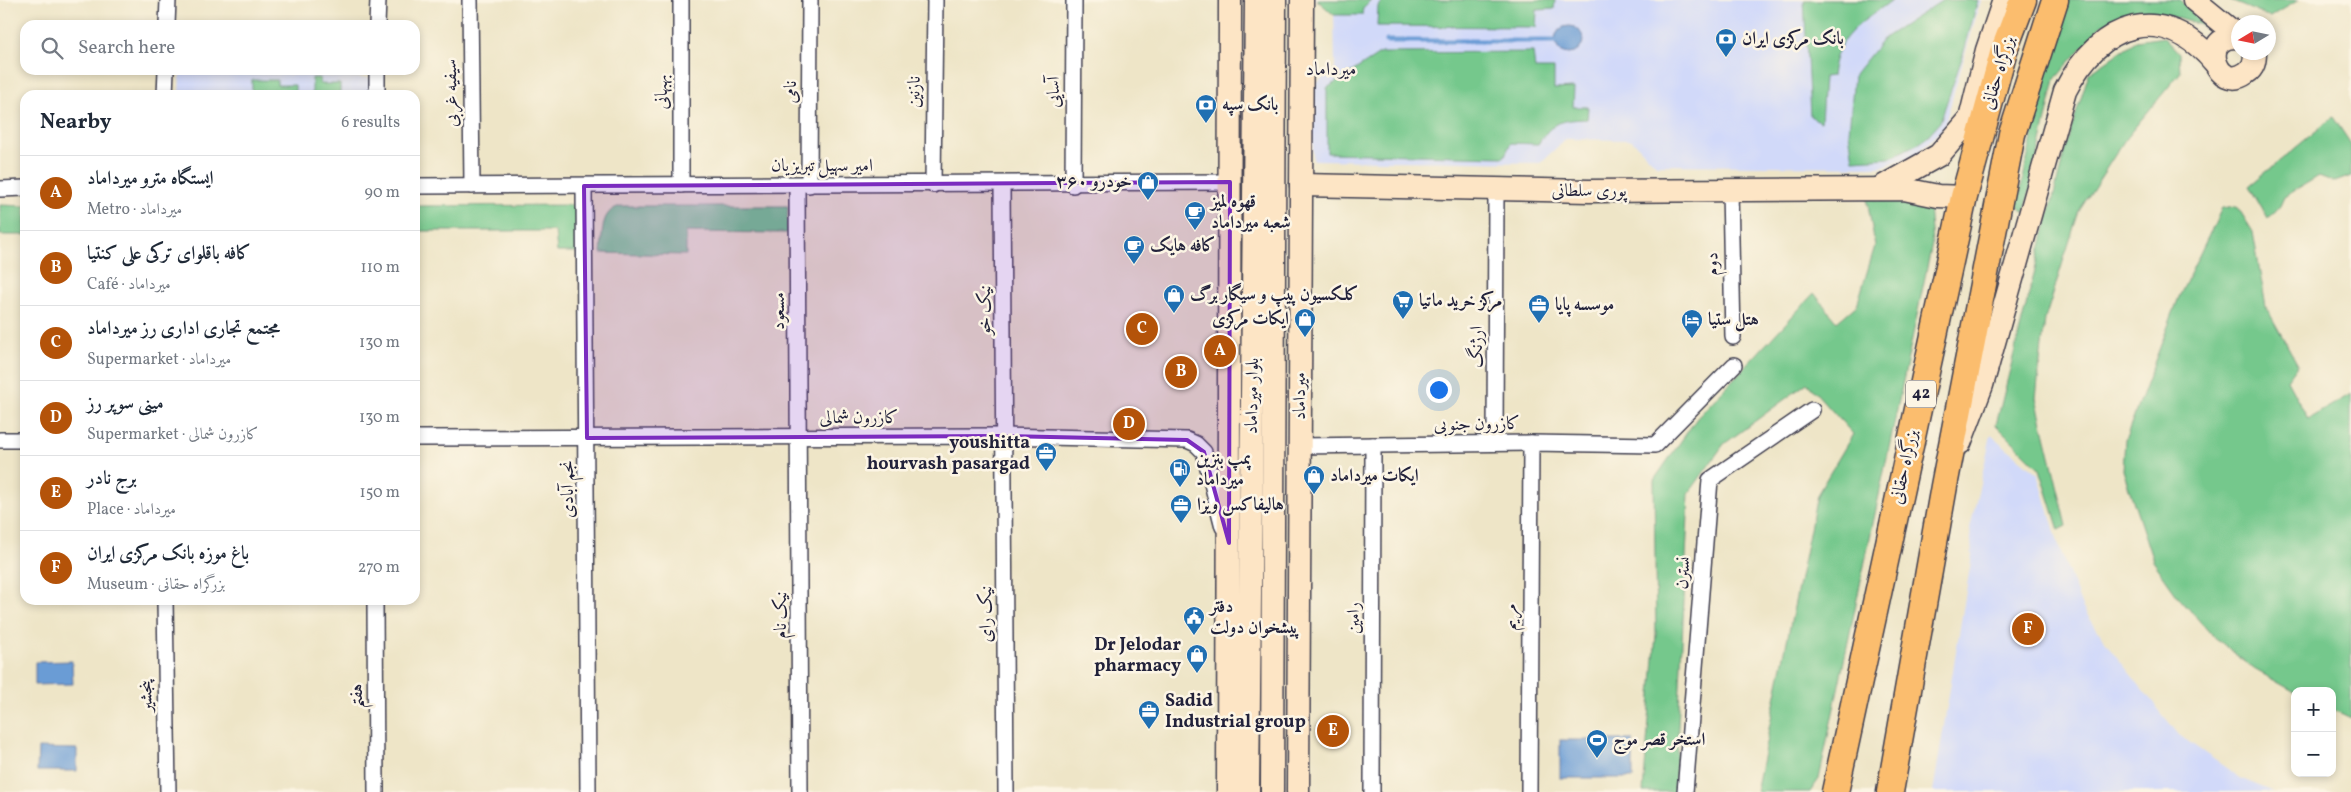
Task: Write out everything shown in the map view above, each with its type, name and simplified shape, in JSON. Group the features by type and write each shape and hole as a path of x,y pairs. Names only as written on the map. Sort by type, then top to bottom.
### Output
{"highway":[{"name":"بزرگراه حقانی","path":"1835,792 1964,197 2004,50 2023,0"},
{"name":"بزرگراه حقانی","path":"1890,792 1944,486 2012,134 2055,0"}],"main road":[{"path":"1228,792 1230,0"},
{"name":"بلوار میرداماد","path":"1248,781 1256,0"},
{"name":"بلوار میرداماد","path":"1272,792 1275,0"},
{"name":"میرداماد","path":"1298,792 1302,0"},
{"path":"1877,189 1939,155 1970,119 1987,50 2004,0"},
{"path":"2194,0 2231,31"},
{"path":"1944,486 1982,385 2065,91 2084,58 2105,37 2132,24 2160,22 2185,34 2205,49 2224,74 2230,77 2243,75 2253,66 2254,60"},
{"path":"2216,64 2214,57 2219,44 2224,39 2231,38"},
{"name":"پوری سلطانی","path":"1301,186 1496,190 1904,189 1938,196 1964,197"},
{"path":"1228,700 1248,781"}],"street":[{"path":"167,20 168,0"},
{"path":"378,0 378,20"},
{"name":"سیفیه غربی","path":"470,0 472,186"},
{"name":"بهبهانی","path":"681,0 681,185"},
{"name":"نامی","path":"803,185 810,0"},
{"name":"نازنین","path":"933,185 935,0"},
{"name":"آسایی","path":"1073,185 1074,0"},
{"path":"165,90 166,75"},
{"path":"377,75 377,90"},
{"name":"امیر سهیل تبریزیان","path":"420,186 1073,185 1230,182"},
{"name":"مسعود","path":"799,437 803,185"},
{"name":"نیک خو","path":"1002,185 1004,436"},
{"name":"نجم آبادی","path":"584,186 588,792"},
{"path":"0,188 20,188"},
{"name":"ارژنگ","path":"1496,190 1496,444"},
{"name":"دوم","path":"1730,190 1733,337"},
{"name":"کازرون جنوبی","path":"1300,446 1531,443 1655,445 1734,365"},
{"name":"نسترن","path":"1685,792 1710,480 1812,410"},
{"name":"کازرون شمالی","path":"420,438 1004,436 1175,438 1196,444 1204,452 1221,522 1229,543"},
{"name":"نیک رای","path":"1004,436 1006,792"},
{"name":"نیک نام","path":"799,437 800,792"},
{"path":"0,440 20,440"},
{"name":"مریم","path":"1529,792 1531,443"},
{"name":"رامین","path":"1372,792 1373,445"},
{"name":"پنجشیر","path":"165,605 168,792"},
{"name":"هفتم","path":"375,605 376,792"}],"highlighted area":[{"path":"1230,182 1229,543 1204,452 1187,440 1004,436 587,438 584,186"}],"shaded area":[{"path":"1317,0 1981,0 1944,127 1916,155 1881,167 1656,165 1632,140 1566,139 1540,163 1313,160 1312,87 1335,68 1334,15"},
{"path":"180,75 300,75 372,78 372,90 179,90"},
{"path":"1991,435 2038,474 2060,549 2082,607 2112,651 2179,735 2242,779 2274,792 1933,792 1972,555 1970,528"}],"green space":[{"path":"1317,0 1371,0 1363,8 1362,15 1334,15"},
{"path":"1383,0 1555,0 1554,9 1537,10 1536,27 1377,26 1378,6"},
{"path":"1804,0 1892,0 1852,31 1839,49 1832,76 1824,77 1821,122 1810,116"},
{"path":"1943,0 1978,0 1963,55 1940,122 1923,141 1889,158 1853,160 1849,132 1854,75 1884,38"},
{"path":"2067,0 2180,0 2205,26 2152,11 2102,25 2055,79 2025,213 2017,206 2053,42"},
{"path":"2228,0 2299,0 2273,15 2265,15"},
{"path":"2164,37 2179,53 2180,73 2126,138 2079,211 2045,319 2036,398 2067,526 2059,530 2040,469 1996,425 2068,139 2089,73 2136,41"},
{"path":"1533,52 1535,69 1554,69 1554,89 1574,88 1573,107 1588,107 1587,119 1558,123 1543,136 1538,144 1511,143 1504,157 1327,153 1327,88 1381,53"},
{"path":"312,78 320,78 320,84 340,84 340,90 312,90"},
{"path":"252,80 277,80 277,85 295,85 295,90 252,90"},
{"path":"2333,117 2351,144 2351,176 2335,182 2319,176 2284,197 2280,206 2268,219 2249,186"},
{"path":"1867,198 1929,205 1932,244 1819,779 1810,792 1756,792 1817,495 1853,434 1807,383 1724,444 1689,493 1675,792 1643,792 1656,634 1654,480 1697,418 1814,293 1837,322 1857,305 1875,246"},
{"path":"0,205 20,206 20,235 0,235"},
{"path":"578,205 579,252 557,252 555,231 420,231 420,206"},
{"path":"621,206 788,206 787,233 686,232 686,255 601,253 602,231 606,218 614,209"},
{"path":"2237,206 2253,232 2266,307 2298,365 2287,380 2308,419 2351,394 2351,718 2336,711 2336,687 2291,687 2291,690 2254,669 2212,635 2180,599 2153,561 2123,470 2125,440 2179,297 2222,208"}],"water":[{"path":"1569,26 1579,30 1583,40 1579,50 1569,54 1559,50 1555,40 1559,30"},
{"path":"72,661 73,684 35,685 35,662"},
{"name":"استخر قصر موج","path":"1560,740 1633,740 1633,778 1560,778"},
{"path":"38,748 77,749 77,771 37,771"}],"waterway":[{"path":"1387,41 1555,41"}],"place":[{"name":"بانک مرکزی ایران","path":"1726,58"},
{"name":"بانک سپه","path":"1206,124"},
{"name":"خودرو ۳۶۰","path":"1148,201"},
{"name":"قهوه لمیز شعبه میرداماد","path":"1195,231"},
{"name":"کافه هایک","path":"1134,265"},
{"name":"کلکسیون پیپ و سیگار برگ","path":"1174,314"},
{"name":"مرکز خرید ماتیا","path":"1403,320"},
{"name":"موسسه پایا","path":"1539,324"},
{"name":"مجتمع تجاری اداری رز میرداماد","path":"1142,329"},
{"name":"ایکات مرکزی","path":"1305,338"},
{"name":"هتل ستیا","path":"1692,339"},
{"name":"ایستگاه مترو میرداماد","path":"1220,351"},
{"name":"کافه باقلوای ترکی علی کنتیا","path":"1181,372"},
{"name":"مینی سوپر رز","path":"1129,424"},
{"name":"youshitta hourvash pasargad","path":"1046,472"},
{"name":"پمپ بنزین میرداماد","path":"1180,488"},
{"name":"ایکات میرداماد","path":"1314,495"},
{"name":"هالیفاکس ویزا","path":"1181,524"},
{"name":"باغ موزه بانک مرکزی ایران","path":"2028,629"},
{"name":"دفتر پیشخوان دولت","path":"1194,636"},
{"name":"Dr Jelodar pharmacy","path":"1197,674"},
{"name":"Sadid Industrial group","path":"1149,730"},
{"name":"برج نادر","path":"1333,731"},
{"name":"استخر قصر موج","path":"1597,759"}],"district":[{"name":"میرداماد","path":"1331,70"}]}
